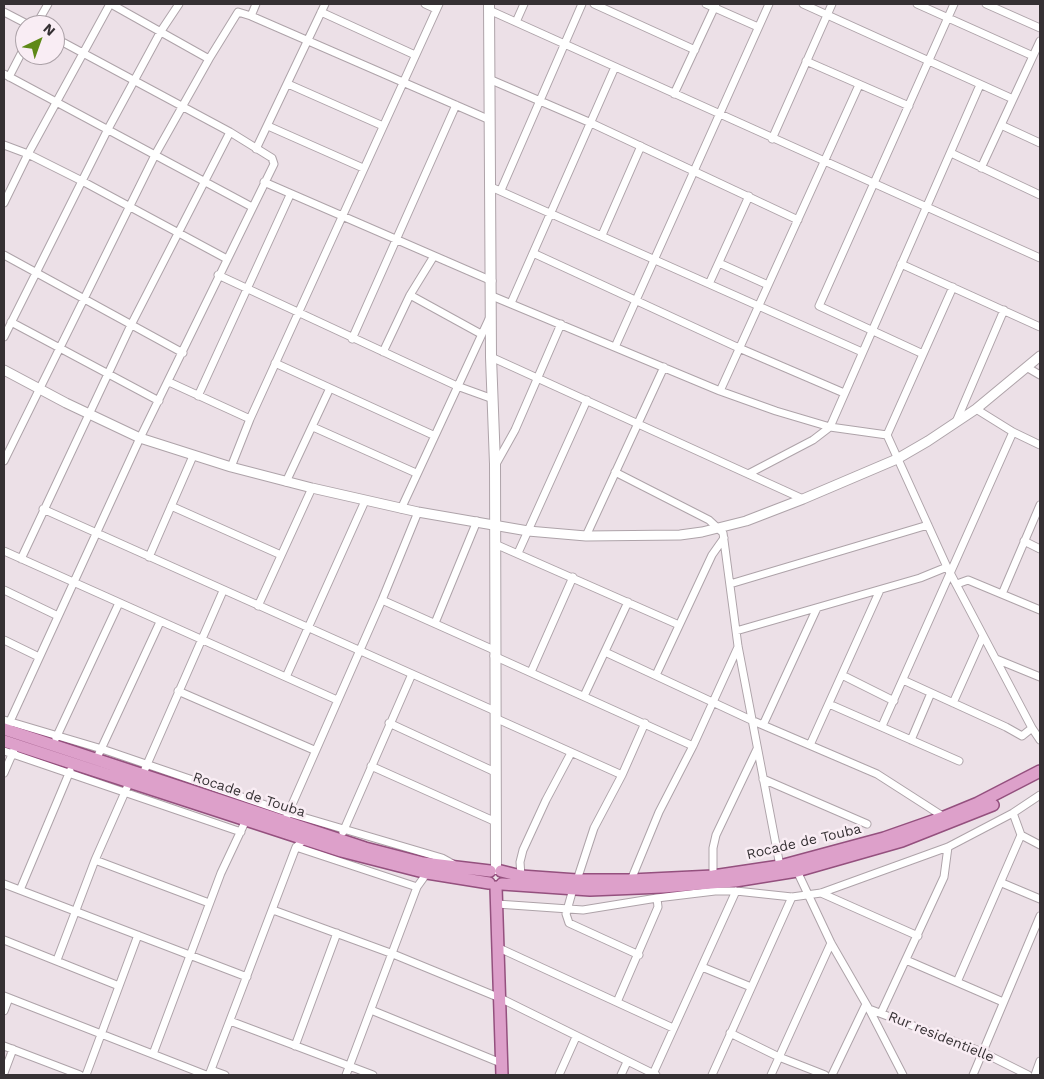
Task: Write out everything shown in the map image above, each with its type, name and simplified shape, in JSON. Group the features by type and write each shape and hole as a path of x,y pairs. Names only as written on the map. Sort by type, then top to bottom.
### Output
{"main road":[{"path":"489,7 490,120 496,188 491,358 495,464 496,870"},
{"name":"Rocade de Touba","path":"6,728 55,741 96,760 144,771 423,863 458,868 496,870 575,885 617,890 714,884 797,870 926,833 978,812 1040,780"},
{"name":"Rocade de Touba","path":"6,728 15,749 127,788 246,820 300,843 427,873 496,885 575,885 631,880 714,884 884,838 944,818 986,800 1040,772"},
{"path":"496,870 504,876 496,885 502,1075"},
{"path":"496,870 487,877 496,885"}],"street":[{"path":"42,15 48,4"},
{"path":"4,203 56,101 110,4 209,59"},
{"path":"4,337 108,129 161,31 178,4"},
{"path":"250,16 256,4"},
{"path":"256,149 324,4"},
{"path":"231,467 297,313 438,6 425,4"},
{"path":"516,22 524,4"},
{"path":"582,4 540,100 496,188 862,352"},
{"path":"594,4 695,50"},
{"path":"706,4 715,6 758,27"},
{"path":"615,347 769,4"},
{"path":"803,4 1013,100"},
{"path":"772,139 832,4"},
{"path":"917,4 1033,56"},
{"path":"923,354 818,306 954,4"},
{"path":"986,4 1040,28"},
{"path":"674,94 715,6"},
{"path":"489,7 516,22 772,139 1040,258"},
{"path":"4,461 6,447 85,299 156,154 209,59 238,12 490,120"},
{"path":"321,12 415,55"},
{"path":"982,168 1040,41"},
{"path":"6,728 140,438 169,382 218,275 275,161 230,132 182,108 65,43"},
{"path":"806,61 909,106"},
{"path":"15,62 7,75 252,207"},
{"path":"511,303 615,67"},
{"path":"489,79 591,123 798,220"},
{"path":"288,84 383,126"},
{"path":"748,474 813,440 830,427 980,84"},
{"path":"720,390 859,85"},
{"path":"352,339 456,105"},
{"path":"1001,125 1040,142"},
{"path":"268,126 363,168"},
{"path":"21,559 131,325 177,232 230,132"},
{"path":"4,145 28,154 82,181 227,258"},
{"path":"602,235 641,146"},
{"path":"950,153 1040,195"},
{"path":"264,182 290,195 492,281"},
{"path":"198,396 245,288 290,195"},
{"path":"709,284 749,196"},
{"path":"533,253 739,348 844,393"},
{"path":"4,255 183,353"},
{"path":"383,352 410,295 434,256"},
{"path":"718,263 768,286"},
{"path":"901,264 1039,324"},
{"path":"218,275 352,339 457,386 493,399"},
{"path":"953,287 887,436 982,636 1040,740"},
{"path":"410,295 481,334"},
{"path":"492,296 720,390 830,427 887,436"},
{"path":"956,422 1004,310"},
{"path":"401,509 433,435 492,314"},
{"path":"11,322 159,401"},
{"path":"495,464 515,430 561,324"},
{"path":"4,370 88,414 140,438 194,456 286,482 401,509 528,531 586,536 680,535 720,529 803,499 897,459 976,409 1028,368 1040,356"},
{"path":"491,358 803,499"},
{"path":"275,363 433,435"},
{"path":"586,536 664,367"},
{"path":"1028,368 1040,375"},
{"path":"169,382 250,419"},
{"path":"286,482 330,388"},
{"path":"518,553 587,400"},
{"path":"976,409 1013,432 1040,445"},
{"path":"313,427 416,473"},
{"path":"882,726 949,570 1013,432"},
{"path":"149,558 194,456"},
{"path":"615,472 709,520 720,529 724,538 738,646 780,866"},
{"path":"258,606 312,488"},
{"path":"286,677 365,501"},
{"path":"1002,594 1040,505"},
{"path":"171,506 281,555"},
{"path":"43,509 149,558 360,650 570,753 622,774"},
{"path":"286,818 314,750 382,600 418,512"},
{"path":"435,623 477,521"},
{"path":"730,584 928,525"},
{"path":"656,675 712,555 724,538"},
{"path":"1024,542 1040,549"},
{"path":"495,544 679,625"},
{"path":"4,551 337,700"},
{"path":"736,631 949,570"},
{"path":"531,672 573,578"},
{"path":"956,584 968,580 1040,610"},
{"path":"4,590 58,616"},
{"path":"119,602 55,741 102,749 144,771 178,691 203,641 223,590"},
{"path":"810,745 880,590"},
{"path":"382,600 435,623 531,672 693,746"},
{"path":"584,696 628,602"},
{"path":"763,725 817,608"},
{"path":"96,760 160,622"},
{"path":"952,704 982,636"},
{"path":"4,640 39,657"},
{"path":"631,880 659,812 693,746 738,646"},
{"path":"604,652 751,720 886,779 909,797 944,818"},
{"path":"996,659 1040,677"},
{"path":"342,835 389,723 412,674"},
{"path":"842,675 894,701"},
{"path":"903,680 1022,736 1032,728"},
{"path":"178,691 314,750"},
{"path":"911,740 931,693"},
{"path":"829,704 959,761"},
{"path":"389,723 495,772"},
{"path":"639,956 573,927 566,919 566,910 594,828 622,774 644,723"},
{"path":"4,751 15,749"},
{"path":"4,773 15,749"},
{"path":"714,884 713,848 716,835 757,749"},
{"path":"521,876 520,862 523,850 570,753"},
{"path":"371,766 496,822"},
{"path":"20,890 71,769"},
{"path":"762,779 867,824"},
{"path":"57,960 77,912 95,860 127,788 241,832"},
{"path":"497,904 566,910 592,909 657,898 714,884 736,891 792,897 821,893 948,846 1012,813 1040,795"},
{"path":"1012,813 1021,836 1040,845"},
{"path":"153,1054 209,903 246,820"},
{"path":"957,982 1021,836"},
{"path":"208,1073 300,843 417,888"},
{"path":"881,1013 944,877 948,846"},
{"path":"95,860 209,903"},
{"path":"797,870 831,943 867,1006 902,1075"},
{"path":"346,1075 417,888 427,873"},
{"path":"1002,883 1040,899"},
{"path":"4,884 246,977"},
{"path":"273,910 393,954 500,998 654,1075 673,1028 736,891"},
{"path":"821,893 918,936"},
{"path":"712,1075 792,897"},
{"path":"617,1002 639,956 658,907 657,898"},
{"path":"974,1075 1040,916"},
{"path":"295,1046 337,933"},
{"path":"86,1075 138,935"},
{"path":"4,940 119,986"},
{"path":"770,1075 831,943"},
{"path":"499,948 673,1028"},
{"path":"906,960 1003,1002"},
{"path":"702,967 751,987"},
{"path":"4,1011 6,997 153,1054 208,1073 225,1075"},
{"path":"832,1075 867,1006"},
{"name":"Rur residentielle","path":"867,1006 982,1052 1028,1075"},
{"path":"371,1010 501,1063"},
{"path":"230,1021 373,1075"},
{"path":"730,1033 779,1057 825,1075"},
{"path":"559,1075 576,1037"},
{"path":"4,1046 80,1075"},
{"path":"4,1073 13,1049"},
{"path":"1035,1075 1040,1061"},
{"path":"621,1075 627,1062"}]}
